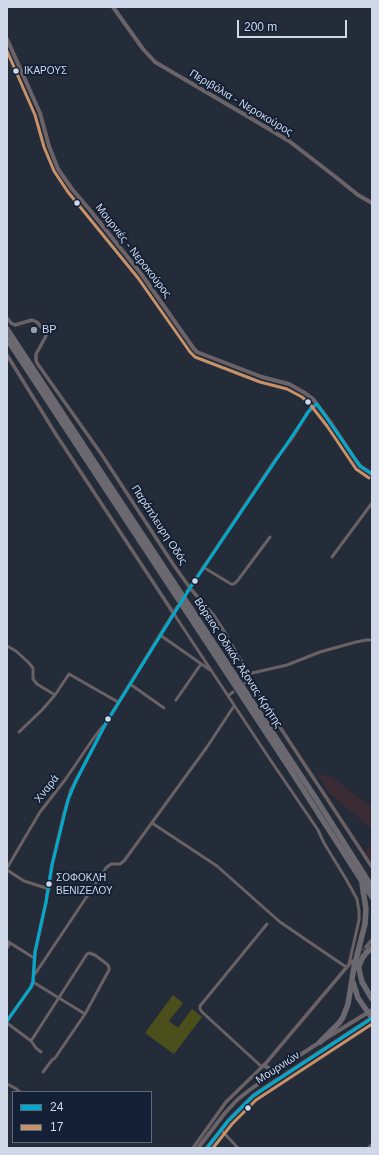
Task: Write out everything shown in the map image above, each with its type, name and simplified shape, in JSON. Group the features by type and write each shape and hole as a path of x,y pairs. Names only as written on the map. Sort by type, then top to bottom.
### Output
{"highway":[{"name":"Βόρειος Οδικός Άξονας Κρήτης","path":"9,328 31,365 315,797 372,887"},
{"name":"Βόρειος Οδικός Άξονας Κρήτης","path":"7,339 288,766 372,897"},
{"path":"31,356 31,365"},
{"path":"320,1042 335,1028 343,1017 348,1004 354,967 365,924 366,909 362,882"},
{"path":"372,948 363,957 359,966 359,975 372,999"},
{"path":"353,976 357,994 370,1011 372,1018"},
{"path":"365,988 372,992"}],"main road":[{"name":"Περιβόλια - Νεροκούρος","path":"113,7 143,49 155,62 282,137 358,195 372,203"},
{"name":"Μουρνιές - Νεροκούρος","path":"7,39 40,113 49,146 58,169 72,189 142,275 194,349 262,377 289,384 305,393 317,404 354,459 360,466 372,474"},
{"path":"198,1148 215,1125 237,1100 258,1083 370,1011"},
{"name":"Μουρνιών","path":"207,1148 220,1130 242,1106 263,1089 372,1018"},
{"path":"263,1066 274,1072"}],"street":[{"name":"Παράπλευρη Οδός","path":"7,318 15,325 32,320 37,322 43,329 46,335 36,354 37,363 102,455 173,564 222,628 276,721 372,867"},
{"path":"7,355 57,436 234,706 318,830 356,899 359,912 358,928 349,964 263,1066 231,1096 193,1148"},
{"path":"187,592 276,459 292,438 308,412 317,404"},
{"path":"332,557 372,503"},
{"path":"203,568 231,584 234,584 270,537"},
{"name":"Χναρά","path":"7,1022 33,982 35,974 34,958 49,889 52,865 70,795 118,702 178,606"},
{"path":"160,635 212,671"},
{"path":"248,674 287,665 320,652 351,643 372,640"},
{"path":"7,646 16,651 33,668 33,679 37,684 55,695"},
{"path":"176,700 201,664"},
{"path":"19,732 55,695 69,674 118,702"},
{"path":"245,683 251,680"},
{"path":"130,684 164,708"},
{"path":"228,696 233,692"},
{"path":"35,974 106,868 111,864 120,864 124,861 207,747 234,706"},
{"name":"Χναρά","path":"7,869 40,812 77,763 92,739 106,723"},
{"path":"152,823 217,866 280,922 349,964"},
{"path":"7,869 24,881 49,889"},
{"path":"263,1066 202,1012 200,1006 267,924"},
{"path":"366,946 372,940"},
{"path":"7,948 9,942 34,958"},
{"path":"31,1041 88,954 95,955 108,964 109,970 86,1014 55,1058 43,1072"},
{"path":"33,982 86,1014"},
{"path":"7,1022 31,1041 41,1052"},
{"path":"7,1084 19,1091"},
{"path":"220,1130 238,1148"},
{"path":"368,1148 372,1144"}],"shaded area":[{"path":"317,773 333,778 372,807 372,829 328,792"},
{"path":"372,842 372,862 365,852"}],"green space":[{"path":"173,995 183,1003 169,1021 178,1028 192,1009 202,1017 174,1054 145,1033"}],"tunnel":[{"path":"358,955 366,947"}],"transit line":[{"name":"17","path":"7,51 35,115 44,147 54,171 68,192 138,278 190,352 195,357 260,382 287,389 302,397 309,403 327,426 356,469 369,478"},
{"name":"24","path":"7,1021 33,982 35,952 46,902 52,865 68,800 76,781 106,723 190,588 311,408 317,404 360,466 372,474"},
{"name":"24","path":"207,1148 228,1121 253,1096 372,1018"},
{"name":"17","path":"213,1148 232,1124 256,1100 372,1024"}],"place":[{"name":"ΙΚΑΡΟΥΣ","path":"16,71"},
{"name":"BP","path":"34,330"},
{"name":"ΣΟΦΟΚΛΗ ΒΕΝΙΖΕΛΟΥ","path":"49,884"}]}
